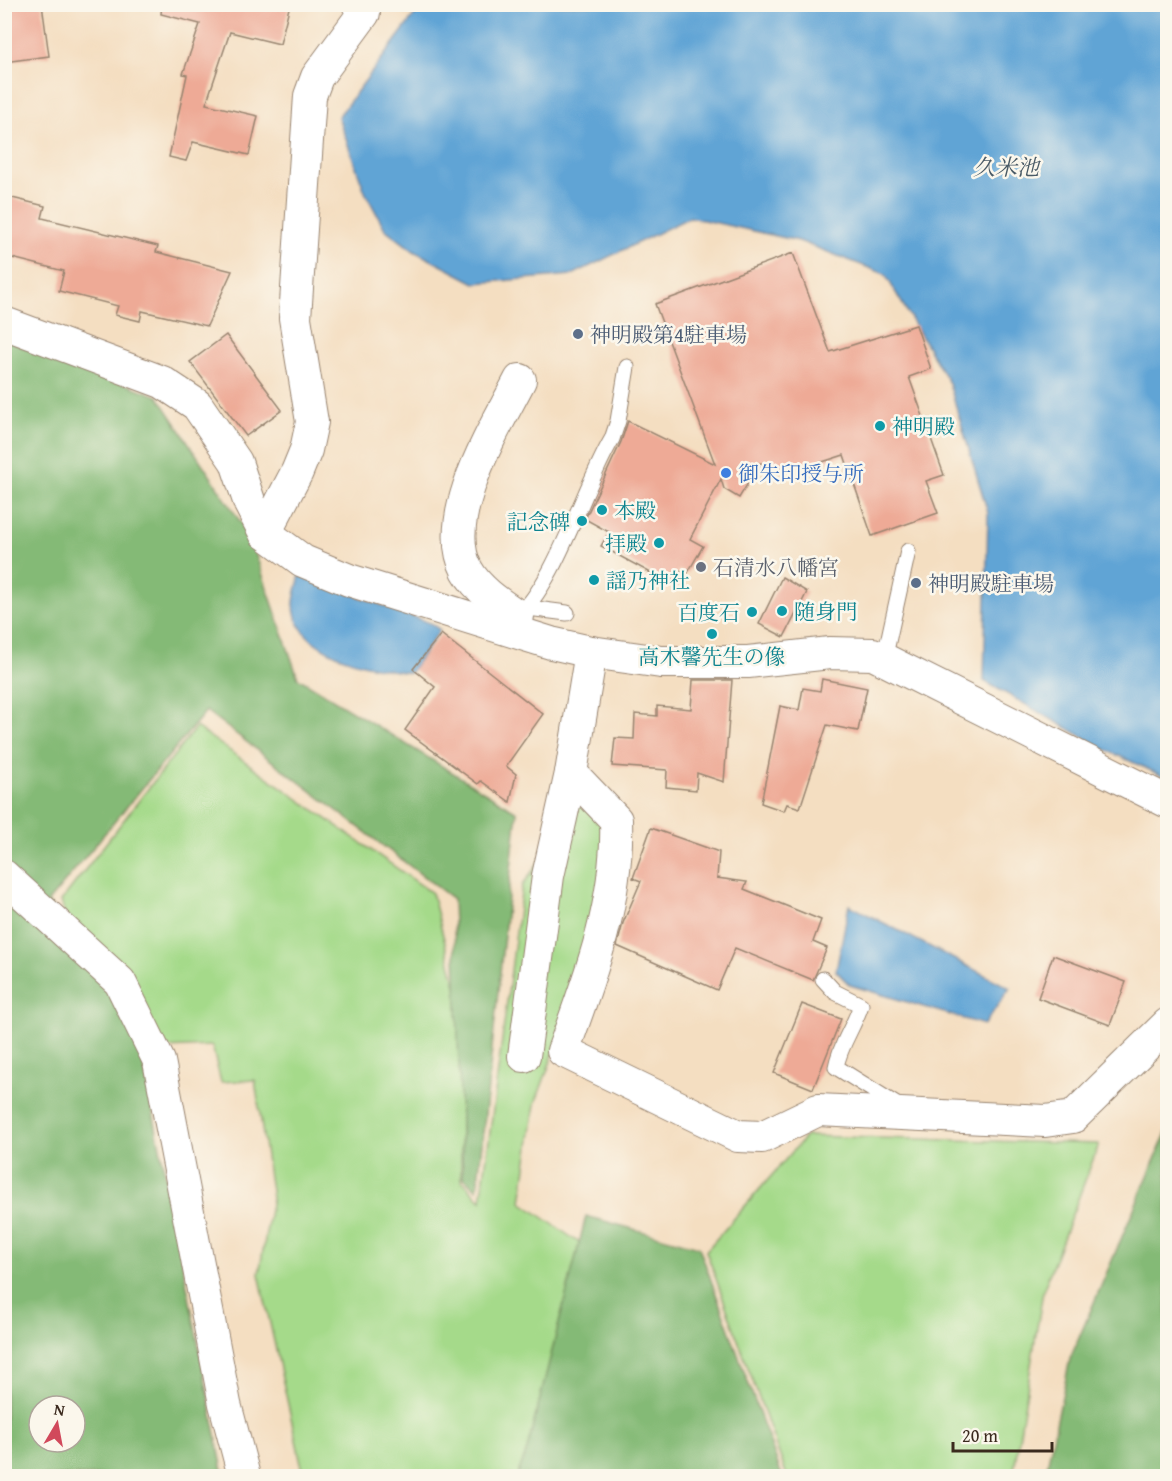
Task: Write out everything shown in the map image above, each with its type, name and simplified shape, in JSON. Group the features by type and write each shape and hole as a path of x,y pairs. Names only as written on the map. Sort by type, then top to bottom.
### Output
{"street":[{"path":"266,533 297,472 306,450 312,422 295,318 310,96 317,77 364,13 358,4"},
{"path":"4,323 162,382 197,405 236,462 250,504 266,533 303,561 349,580 517,618 591,652 661,663 748,662 854,652 873,654 1167,802"},
{"path":"517,618 492,599 467,570 459,536 464,502 474,468 520,380"},
{"path":"524,1056 548,876 571,773 591,652"},
{"path":"571,773 616,820 618,853 599,953 563,1052 738,1136 762,1137 818,1110 1046,1121 1073,1117 1167,1024"},
{"path":"4,876 120,982 159,1060 218,1371 244,1476"}],"lane":[{"path":"517,618 612,439 618,421 627,366"},
{"path":"884,660 908,551"},
{"path":"517,618 567,613"},
{"path":"823,979 835,992 861,1005 857,1019 838,1051 836,1067 862,1086 913,1115"}],"green space":[{"path":"4,339 158,396 249,535 298,678 517,812 477,1190 463,1177 453,899 206,711 48,902 138,1035 224,1476 5,1476"},
{"path":"196,727 432,893 461,1005 461,1179 481,1201 522,886 584,797 608,822 595,941 535,1104 521,1202 588,1249 531,1476 304,1476 259,1274 272,1198 255,1080 221,1082 212,1046 164,1048 65,915 61,901"},
{"path":"1167,1131 1167,1476 1045,1476 1070,1359"},
{"path":"806,1136 1099,1144 1043,1291 1013,1476 787,1476 706,1251"},
{"path":"586,1216 699,1247 782,1476 517,1476 527,1450"}],"water":[{"name":"久米池","path":"422,5 1167,5 1167,778 1104,749 984,681 988,513 949,383 885,274 799,241 690,217 572,275 475,283 414,251 385,229 365,192 338,117"},
{"path":"300,575 430,623 440,630 410,673 357,663 339,656 322,648 308,637 299,623 294,603"},
{"path":"849,905 1010,988 984,1025 850,985 836,971"}],"building":[{"path":"4,4 42,4 49,56 4,62"},
{"path":"162,4 290,4 280,44 230,32 206,104 258,116 249,155 193,142 186,161 169,157 187,75 183,74 200,24 161,14"},
{"path":"4,196 45,206 42,218 158,246 156,252 232,271 207,326 142,311 140,321 115,315 118,306 59,291 64,271 4,256"},
{"path":"793,253 830,352 916,325 931,369 909,377 944,475 926,481 938,513 872,536 844,455 813,465 788,464 787,468 760,463 739,498 724,489 721,479 690,539 703,546 687,574 679,570 671,584 601,546 609,532 585,519 621,442 628,421 715,464 655,304"},
{"path":"226,335 282,410 246,436 190,362"},
{"name":"随身門","path":"782,577 807,592 784,637 759,624"},
{"path":"441,634 543,714 506,766 516,774 510,802 481,781 478,784 405,730 435,687 413,669"},
{"path":"822,679 867,688 858,731 827,725 800,808 787,804 784,811 761,803 780,706 799,710 803,688 820,691"},
{"path":"693,680 732,680 724,782 697,773 696,790 666,787 667,770 612,766 615,738 634,739 635,714 657,716 657,706 691,709"},
{"path":"651,828 719,852 717,878 747,882 744,889 821,920 813,942 827,948 813,980 735,948 717,990 617,946 623,923 641,881 633,878"},
{"path":"1053,955 1126,982 1110,1025 1038,998"},
{"path":"802,1004 841,1019 813,1089 774,1073"}],"place":[{"name":"神明殿第4駐車場","path":"578,334"},
{"name":"神明殿","path":"880,426"},
{"name":"御朱印授与所","path":"726,473"},
{"name":"本殿","path":"602,510"},
{"name":"記念碑","path":"582,521"},
{"name":"拝殿","path":"659,543"},
{"name":"石清水八幡宮","path":"701,567"},
{"name":"謡乃神社","path":"594,580"},
{"name":"神明殿駐車場","path":"916,583"},
{"name":"随身門","path":"782,611"},
{"name":"百度石","path":"752,612"},
{"name":"高木馨先生の像","path":"712,634"}]}
